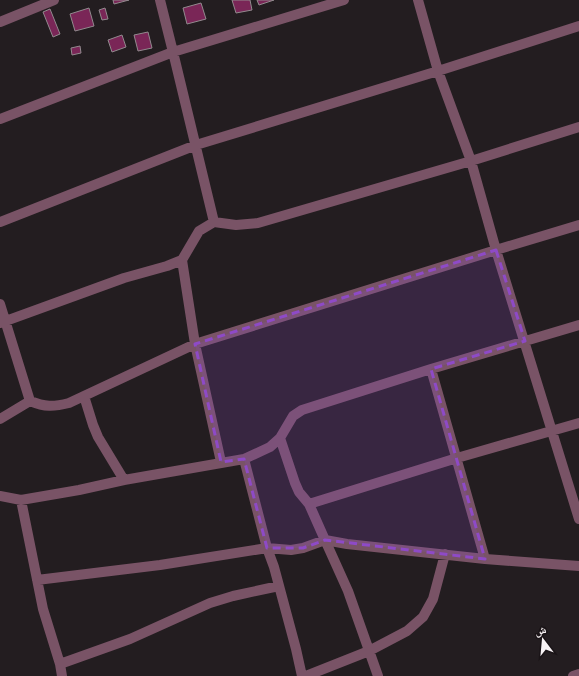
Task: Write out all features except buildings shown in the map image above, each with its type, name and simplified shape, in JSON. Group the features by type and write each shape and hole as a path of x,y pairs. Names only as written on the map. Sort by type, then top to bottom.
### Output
{"street":[{"path":"0,22 54,0"},
{"path":"160,0 214,222"},
{"path":"0,119 173,52 344,0"},
{"path":"418,0 438,71 471,161 496,250 579,519"},
{"path":"0,222 196,145 579,26"},
{"path":"2,322 124,278 167,266 182,260 199,231 214,222 236,225 258,223 471,161 579,127"},
{"path":"0,304 2,322 30,401 44,407 57,406 69,403 195,344 579,225"},
{"path":"182,260 195,344 221,462"},
{"path":"0,496 21,500 221,462 244,459 270,447 280,438 293,416 302,410 431,369 579,325"},
{"path":"431,369 485,559"},
{"path":"84,396 98,437 124,480"},
{"path":"0,419 30,401"},
{"path":"309,504 457,458 579,423"},
{"path":"280,438 295,483 299,492 309,504 348,591 378,676"},
{"path":"244,459 267,548 274,567 296,648 302,676"},
{"path":"21,500 43,609 60,664 62,676"},
{"path":"37,580 160,565 267,548 291,550 303,548 325,540 347,544 485,559 579,566"},
{"path":"306,676 368,650 407,631 423,617 434,600 445,554"},
{"path":"60,664 130,639 210,603 233,596 279,586"},
{"path":"573,676 579,674"}],"highlighted area":[{"path":"496,250 525,341 431,369 485,559 325,540 303,548 267,548 244,459 221,462 195,344"}]}
